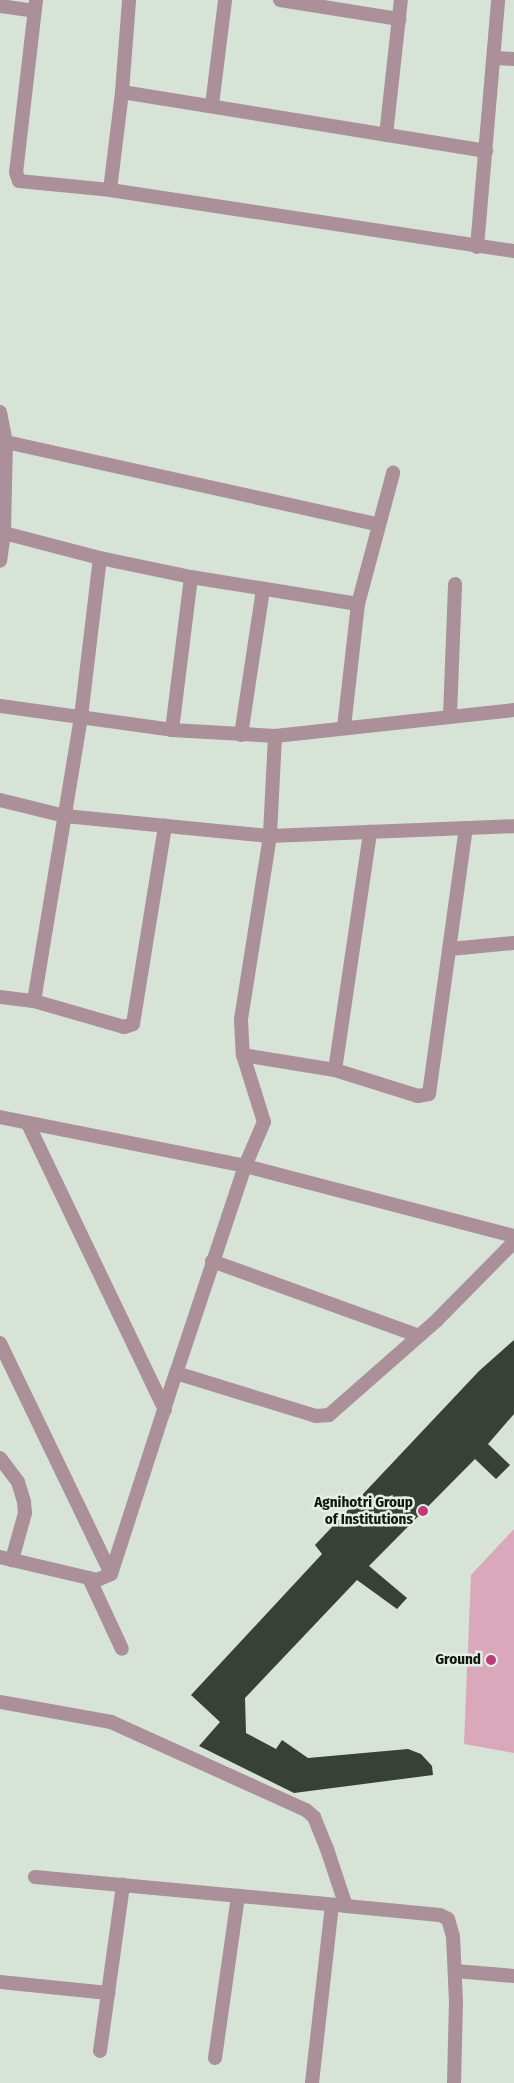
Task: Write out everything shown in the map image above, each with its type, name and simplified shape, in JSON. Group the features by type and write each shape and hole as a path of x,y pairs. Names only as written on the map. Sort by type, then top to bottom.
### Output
{"street":[{"path":"110,190 122,92 129,0"},
{"path":"212,105 226,0"},
{"path":"280,0 399,19"},
{"path":"386,135 401,0"},
{"path":"477,247 498,0"},
{"path":"0,6 36,5 16,178 26,183 110,190 514,252"},
{"path":"494,58 514,59"},
{"path":"122,92 212,105 486,151"},
{"path":"0,412 6,442 4,533 0,560"},
{"path":"6,442 379,525"},
{"path":"344,726 358,604 393,473"},
{"path":"4,533 100,558 192,577 358,604"},
{"path":"34,1001 81,717 100,558"},
{"path":"172,730 192,577"},
{"path":"450,716 455,584"},
{"path":"241,735 263,589"},
{"path":"0,706 172,730 274,736 344,726 514,710"},
{"path":"0,1458 18,1482 25,1513 6,1558 89,1578 104,1580 111,1574 212,1261 245,1166 264,1122 243,1056 242,1011 270,836 274,736"},
{"path":"0,800 65,816 270,836 514,826"},
{"path":"0,996 34,1001 124,1027 133,1024 164,826"},
{"path":"243,1056 335,1070 418,1096 429,1094 466,829"},
{"path":"335,1070 370,832"},
{"path":"450,949 514,942"},
{"path":"0,1117 245,1166 514,1236"},
{"path":"28,1124 164,1410"},
{"path":"176,1373 323,1417 336,1411 419,1336 514,1242"},
{"path":"212,1261 419,1336"},
{"path":"0,1343 111,1574"},
{"path":"89,1578 122,1649"},
{"path":"0,1702 111,1722 306,1810 314,1817 327,1849 339,1906 312,2083"},
{"path":"35,1877 440,1915 448,1919 453,1936 455,1971 454,2083"},
{"path":"100,2051 123,1885"},
{"path":"216,2058 238,1896"},
{"path":"455,1971 514,1976"},
{"path":"0,1982 108,1993"}],"shaded area":[{"name":"Ground","path":"514,1529 514,1753 464,1744 471,1575"}],"building":[{"path":"514,1340 514,1414 488,1444 510,1465 496,1479 475,1459 369,1566 407,1598 397,1609 357,1580 245,1698 246,1733 276,1749 282,1740 308,1758 408,1749 421,1754 432,1766 433,1775 294,1793 199,1746 220,1722 191,1695 322,1554 315,1545 479,1371"}],"place":[{"name":"Agnihotri Group of Institutions","path":"423,1511"},
{"name":"Ground","path":"491,1660"}]}
